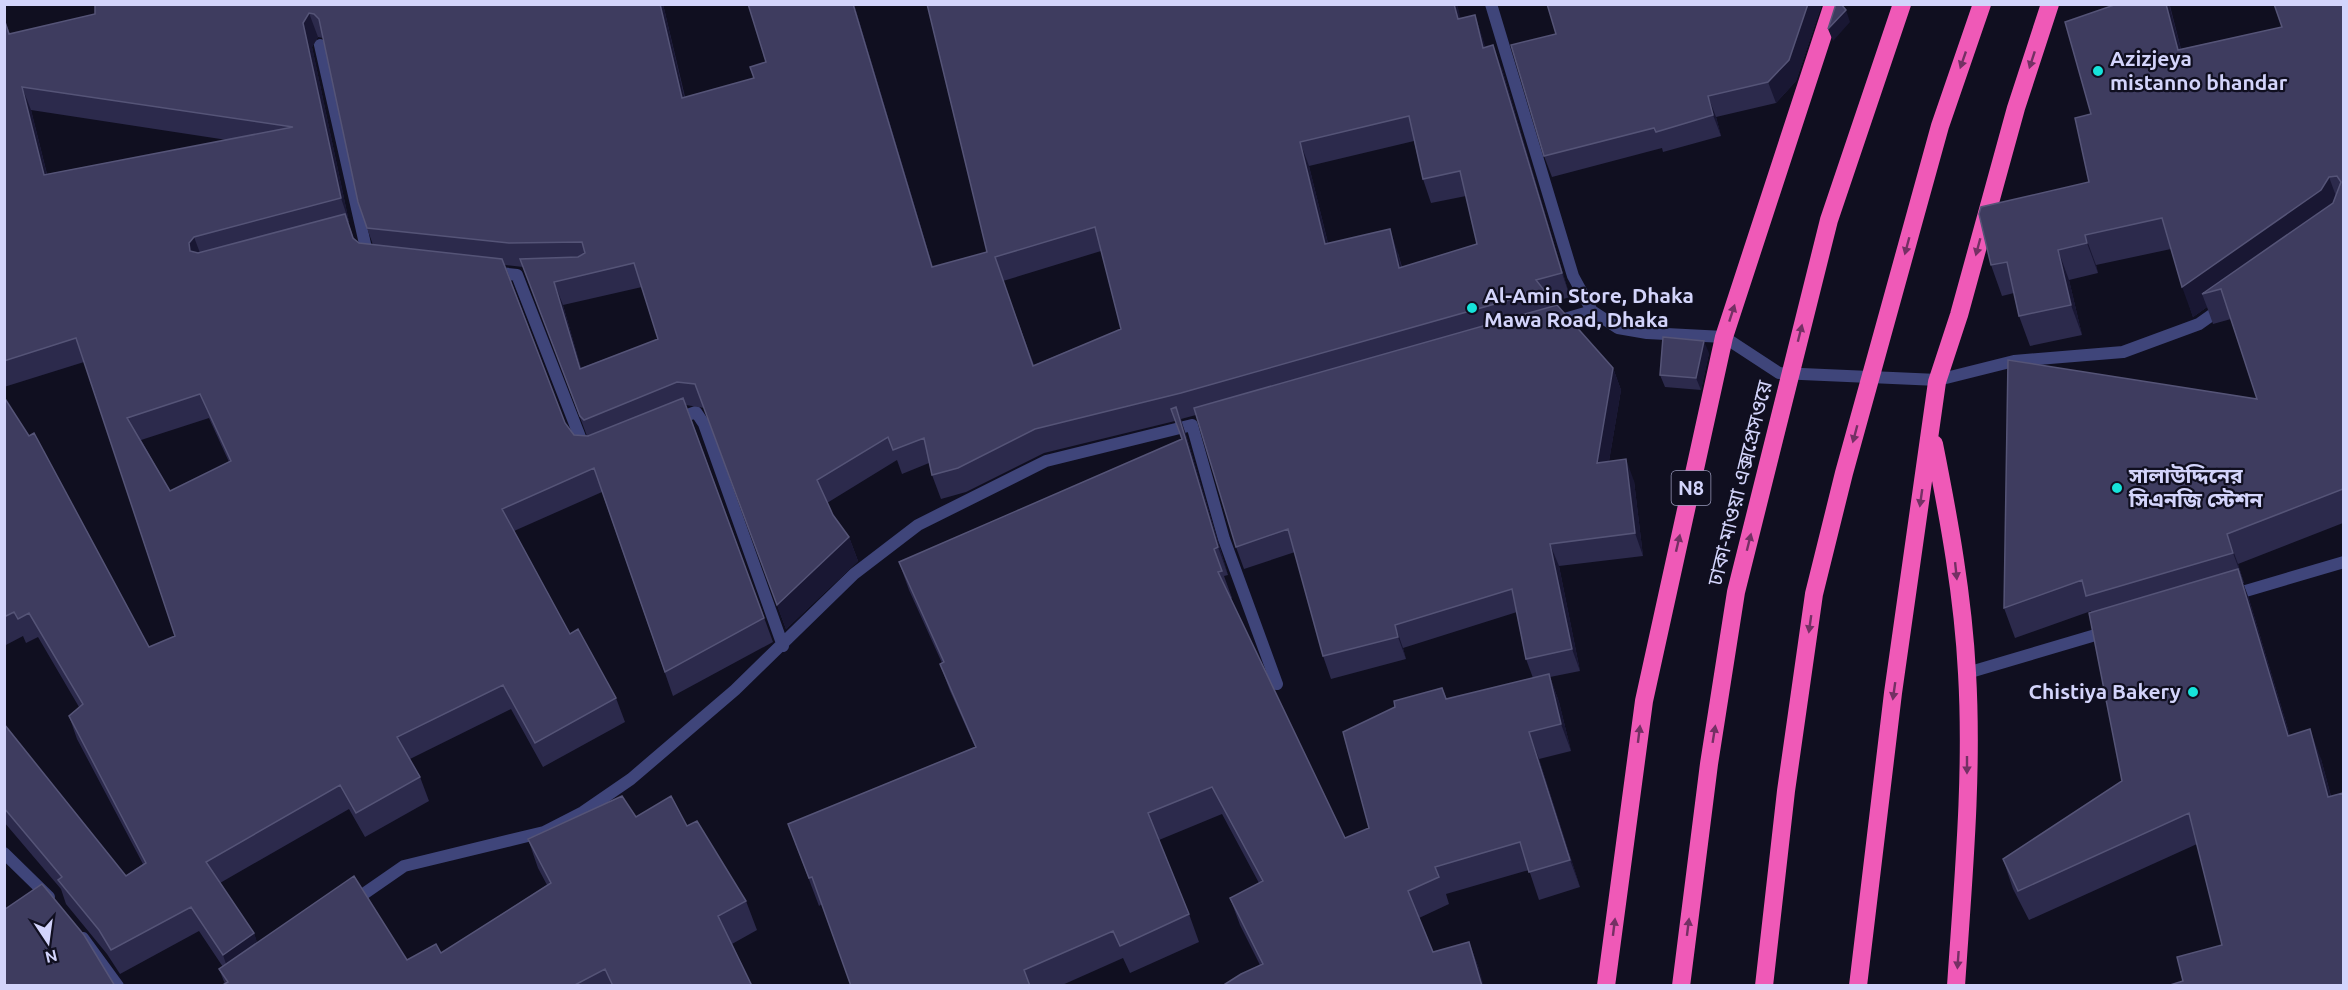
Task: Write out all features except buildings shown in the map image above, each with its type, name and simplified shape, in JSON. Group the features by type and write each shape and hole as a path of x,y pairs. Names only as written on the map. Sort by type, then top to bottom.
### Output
{"highway":[{"name":"N8","path":"1606,986 1644,701 1724,337 1833,4"},
{"name":"ঢাকা-মাওয়া এক্সপ্রেসওয়ে","path":"1681,986 1709,764 1736,592 1828,219 1902,4"},
{"path":"1764,986 1786,791 1814,594 1844,473 1940,126 1982,4"},
{"path":"1858,986 1893,693 1938,380 2016,108 2050,4"},
{"path":"1931,430 1952,531 1967,673 1967,782 1956,986"}],"street":[{"path":"1491,4 1573,276 1592,311 1618,328 1647,333 1724,337 1779,373 1938,380 2014,361 2123,352 2199,324 2236,298"},
{"path":"320,45 354,230 369,259 377,261"},
{"path":"482,272 523,275 581,444 587,452 594,452"},
{"path":"1546,324 1592,311"},
{"path":"668,422 696,412 704,424 783,646"},
{"path":"340,910 404,866 544,832 583,812 631,779 783,646 816,609 854,574 918,525 1046,461 1197,424 1224,539 1277,684"},
{"path":"2218,599 2343,562"},
{"path":"1967,673 2127,626"},
{"path":"4,853 59,908"},
{"path":"73,925 118,986"}],"place":[{"name":"Azizjeya mistanno bhandar","path":"2098,71"},
{"name":"Al-Amin Store, Dhaka Mawa Road, Dhaka","path":"1472,308"},
{"name":"সালাউদ্দিনের সিএনজি স্টেশন","path":"2117,488"},
{"name":"Chistiya Bakery","path":"2193,692"}]}
